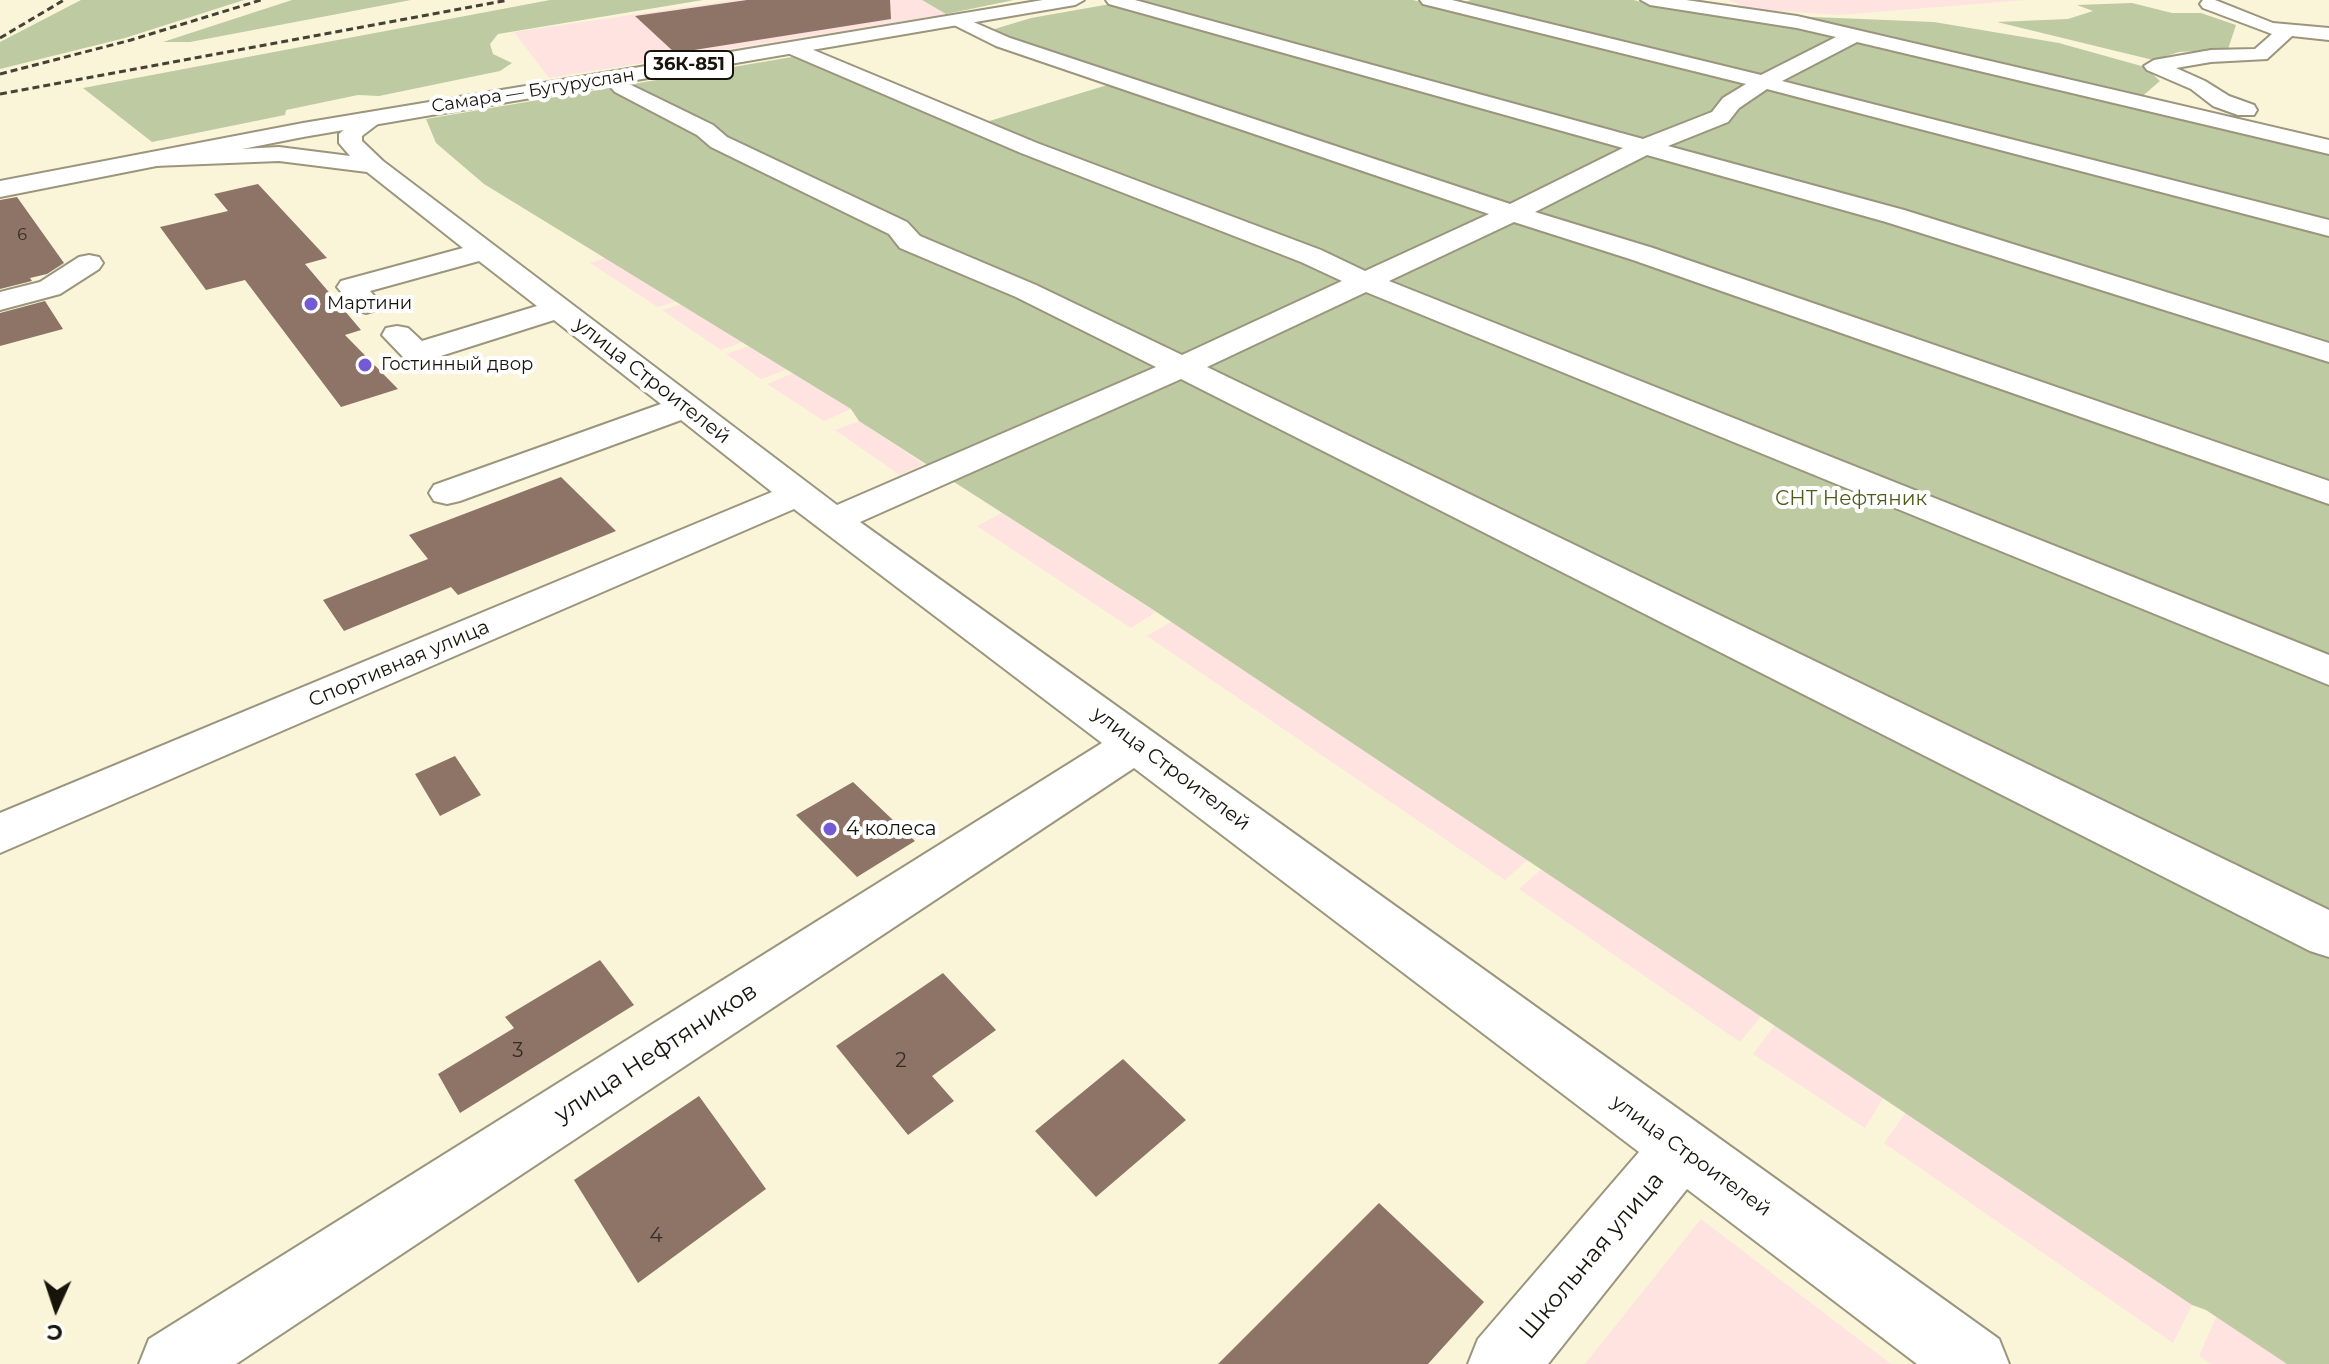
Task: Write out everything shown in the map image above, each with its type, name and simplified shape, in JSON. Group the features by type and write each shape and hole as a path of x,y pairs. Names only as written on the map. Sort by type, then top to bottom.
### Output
{"street":[{"name":"Самара — Бугуруслан","path":"133,161 1075,0"},
{"path":"1115,0 1895,216 2329,353"},
{"path":"1429,0 1764,82 2329,228"},
{"path":"1650,0 1797,22 2329,147"},
{"path":"2209,4 2256,24 2286,31 2329,34"},
{"path":"955,21 1003,42 1643,254 2329,493"},
{"path":"2286,31 2260,55 2211,56 2154,66 2198,85 2221,101 2329,139"},
{"name":"Спортивная улица","path":"4,818 1182,367 1512,213 1644,147 1720,117 1731,103 1764,82 1853,36"},
{"path":"792,48 1029,148 1311,256 1364,281 2329,671"},
{"path":"612,78 622,88 705,130 719,142 898,228 910,242 1026,291 1182,367 2329,935"},
{"path":"371,118 350,134 351,143 374,166"},
{"path":"303,130 374,166"},
{"path":"133,161 222,154 279,154 374,166"},
{"name":"36К-851","path":"0,189 133,161"},
{"name":"улица Строителей","path":"374,166 815,507 1974,1364"},
{"path":"366,304 351,287 484,251"},
{"path":"0,301 50,288 89,263"},
{"path":"397,335 417,353 558,309"},
{"path":"447,493 686,407"},
{"name":"улица Нефтяников","path":"174,1364 1137,743"},
{"name":"Школьная улица","path":"1503,1364 1681,1149"}],"shaded area":[{"path":"734,0 922,0 946,14 549,78 514,32"},
{"path":"1728,0 2026,0 1839,15 1751,9"},
{"path":"611,256 680,300 658,307 590,263"},
{"path":"685,303 745,341 721,350 662,310"},
{"path":"752,345 788,369 761,379 726,354"},
{"path":"794,373 851,409 824,421 767,384"},
{"path":"859,421 924,464 900,475 835,430"},
{"path":"1002,513 1156,612 1131,628 977,526"},
{"path":"1176,619 1532,856 1505,880 1147,636"},
{"path":"1545,866 1763,1014 1740,1042 1519,889"},
{"path":"1775,1025 1885,1095 1865,1128 1753,1054"},
{"path":"1906,1112 2192,1305 2173,1343 1884,1143"},
{"path":"1701,1219 1891,1364 1585,1364"},
{"path":"2217,1315 2290,1364 2211,1364 2199,1356"}],"green space":[{"path":"81,0 244,0 125,38 0,69 0,42"},
{"path":"292,0 411,0 190,42 163,42"},
{"path":"550,0 703,0 498,34 490,44 493,54 512,63 500,71 379,96 358,95 286,110 285,115 152,142 83,88"},
{"path":"922,0 1014,0 946,14"},
{"name":"СНТ Нефтяник","path":"1133,0 1413,0 1443,8 1471,0 1633,0 1691,12 1934,22 2059,43 2145,67 2160,81 2132,105 2329,152 2329,1364 2287,1364 2206,1310 2192,1305 1152,609 859,421 851,409 484,184 436,143 426,119 792,57 973,126 1127,79 988,31 1031,18"},
{"path":"2132,3 2172,13 2201,13 2236,25 2228,49 2179,52 2153,60 1997,22 2068,19 2093,11 2077,5"}],"building":[{"path":"747,0 890,0 891,19 675,53 635,16"},
{"path":"258,184 327,258 305,264 361,330 345,335 398,389 341,407 245,280 206,290 160,227 228,211 214,194"},
{"path":"17,197 64,263 47,274 30,278 32,281 0,289 0,200"},
{"path":"45,301 63,329 0,346 0,313"},
{"path":"561,477 616,531 458,595 451,587 344,631 323,600 428,559 409,535"},
{"path":"455,756 481,795 440,816 415,774"},
{"path":"853,782 915,841 857,877 796,815"},
{"path":"600,960 634,1005 460,1113 438,1074 514,1028 505,1017"},
{"path":"943,973 996,1030 932,1076 954,1101 908,1135 836,1046"},
{"path":"1123,1059 1186,1120 1096,1197 1035,1131"},
{"path":"699,1096 766,1189 638,1283 574,1180"},
{"path":"1379,1203 1484,1302 1428,1364 1218,1364"}],"railway":[{"path":"0,38 64,0"},
{"path":"0,74 131,40 261,0"},
{"path":"0,94 508,0"}],"place":[{"name":"Мартини","path":"311,304"},
{"name":"Гостинный двор","path":"365,365"},
{"name":"4 колеса","path":"830,829"}]}
